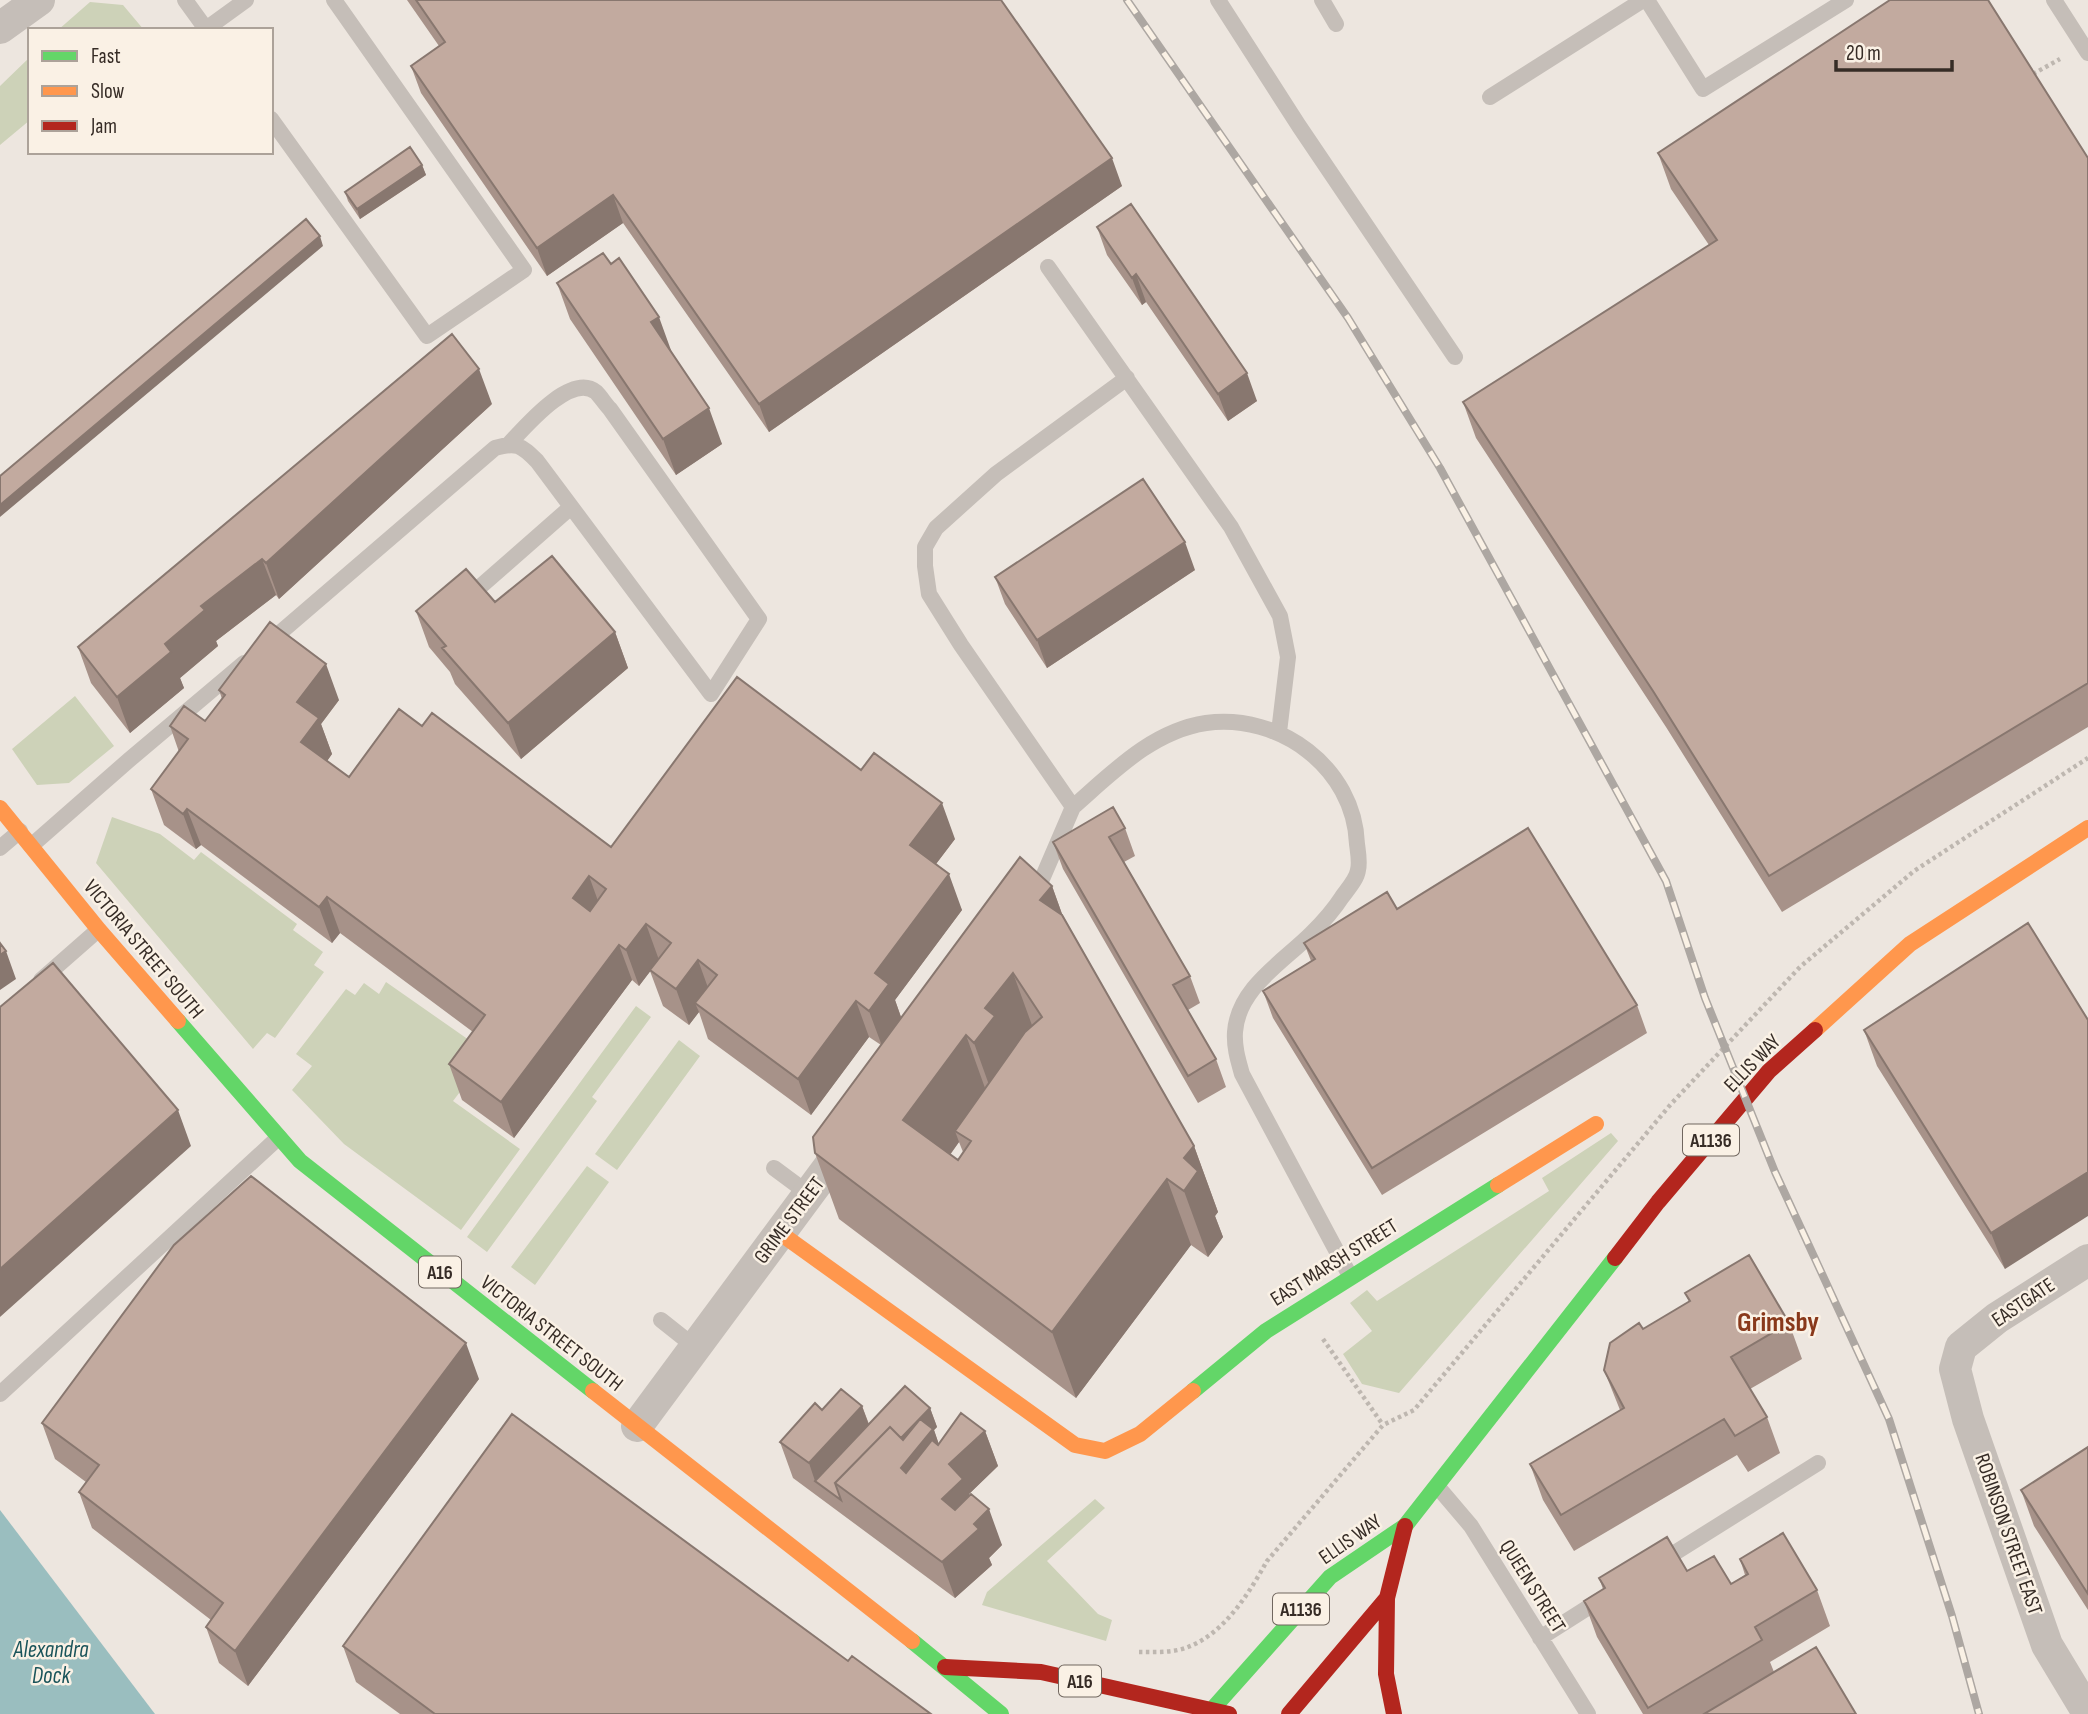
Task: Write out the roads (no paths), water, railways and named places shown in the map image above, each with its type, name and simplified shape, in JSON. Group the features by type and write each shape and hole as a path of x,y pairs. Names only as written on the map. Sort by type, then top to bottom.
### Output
{"main road":[{"name":"VICTORIA STREET SOUTH","path":"0,808 99,930 300,1161 945,1667 1000,1714"},
{"name":"ELLIS WAY","path":"1210,1712 1330,1577 1405,1526 1658,1202 1769,1071 1910,944 2088,828"},
{"name":"EAST MARSH STREET","path":"779,1233 1075,1445 1105,1451 1140,1434 1266,1331 1596,1124"},
{"name":"ELLIS WAY","path":"1289,1714 1387,1598 1405,1526"},
{"path":"1387,1598 1386,1674 1394,1714"},
{"name":"A16","path":"945,1667 1041,1672 1210,1712 1229,1714"}],"street":[{"path":"0,27 39,0"},
{"name":"GRIME STREET","path":"637,1426 865,1118"},
{"name":"EASTGATE","path":"1961,1347 1997,1318 2088,1260"},
{"name":"ROBINSON STREET EAST","path":"1961,1347 1955,1369 1968,1419 2047,1645 2086,1705"}],"lane":[{"path":"185,0 205,28"},
{"path":"207,28 246,0"},
{"path":"273,122 427,336 524,270 334,0"},
{"path":"1218,0 1299,126 1455,356"},
{"path":"1321,0 1336,24"},
{"path":"1490,97 1645,0 1703,89 1846,0"},
{"path":"2054,0 2088,53"},
{"path":"1048,267 1231,527 1280,616 1288,657 1279,732"},
{"path":"1073,807 929,594 925,547 936,528 996,474 1127,378"},
{"path":"31,846 495,448 509,444 522,446 537,461 711,694 759,619 594,391 578,387 564,393 537,415 509,444"},
{"path":"456,608 570,507"},
{"path":"1034,890 1073,807 1113,772 1163,736 1191,725 1221,721 1251,723 1279,732 1315,755 1342,788 1356,828 1358,872 1336,907 1310,936 1280,960 1257,984 1240,1012 1235,1031 1235,1049 1242,1074 1350,1276"},
{"path":"0,848 20,831"},
{"path":"30,990 99,930"},
{"path":"0,1394 279,1137"},
{"path":"774,1168 809,1194"},
{"path":"661,1320 695,1347"},
{"path":"1644,1572 1818,1463"},
{"name":"QUEEN STREET","path":"1437,1485 1471,1526 1588,1714"},
{"path":"1540,1638 1621,1587"}],"water":[{"name":"Alexandra Dock","path":"0,1510 155,1714 0,1714"}],"railway":[{"path":"1127,0 1348,318 1440,468 1666,881 1705,998 1775,1172 1889,1419 1952,1616 1979,1714"}],"district":[{"name":"Grimsby","path":"1778,1321"}]}
